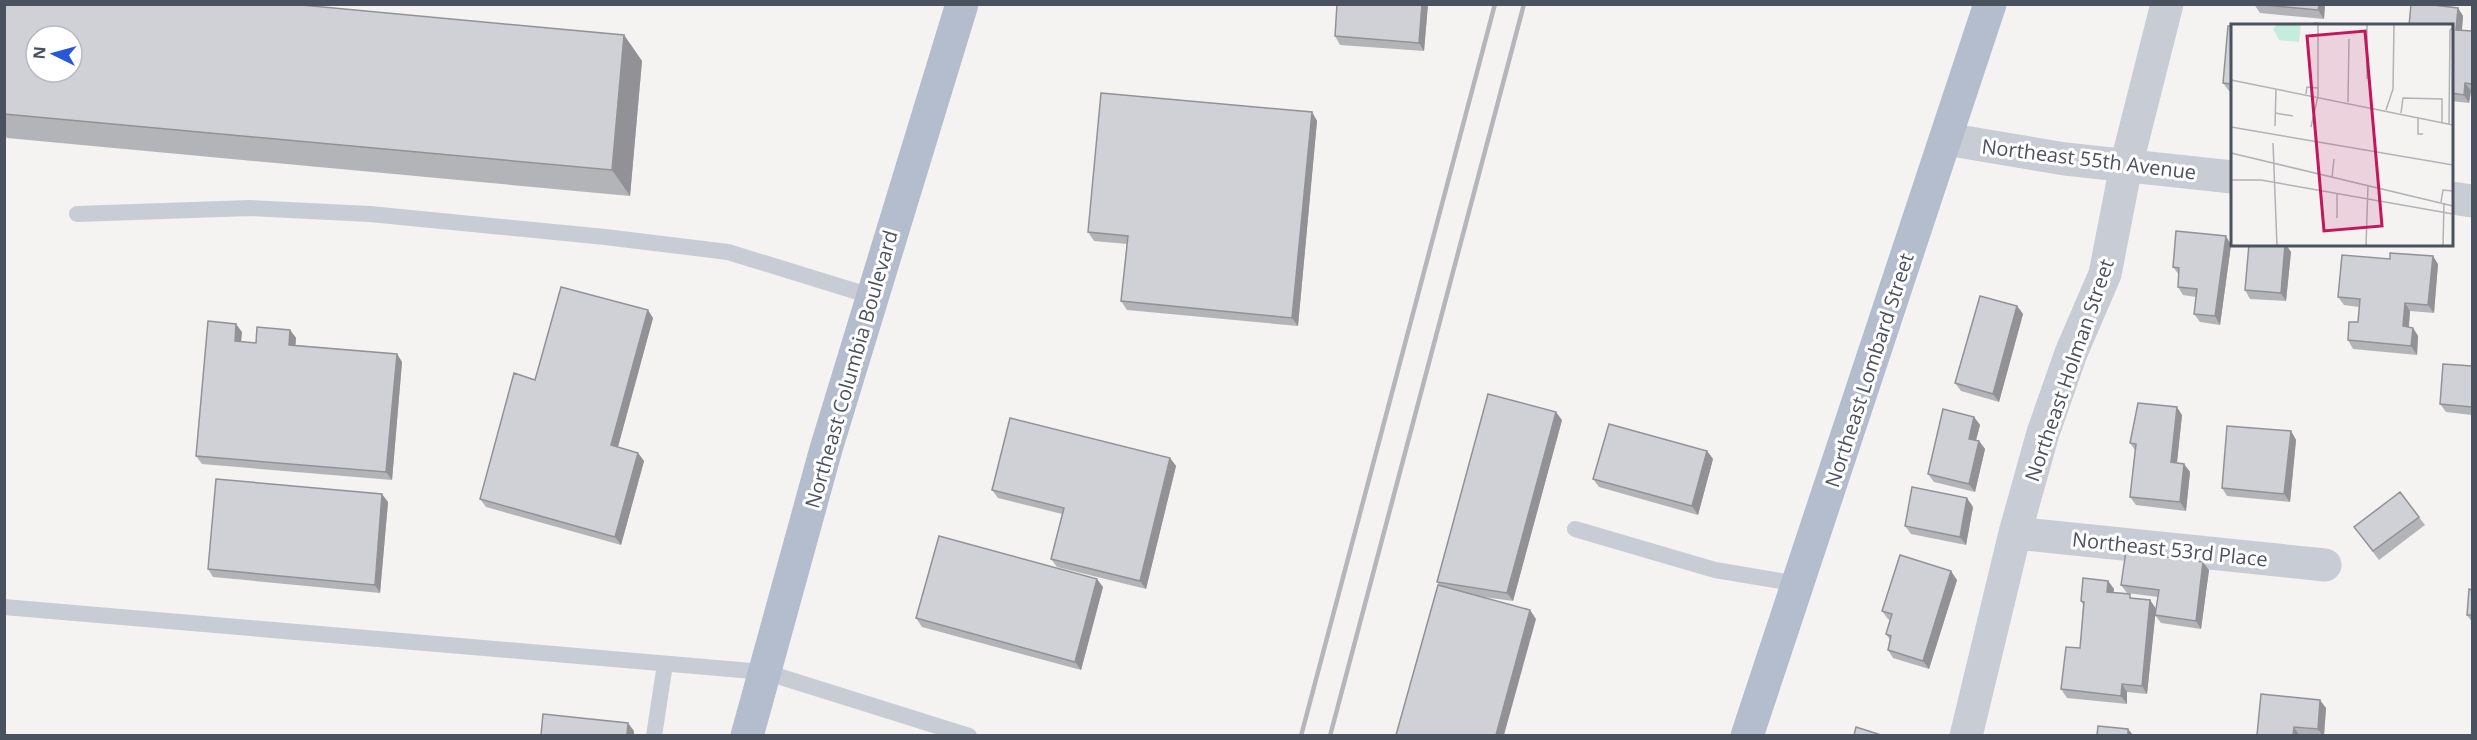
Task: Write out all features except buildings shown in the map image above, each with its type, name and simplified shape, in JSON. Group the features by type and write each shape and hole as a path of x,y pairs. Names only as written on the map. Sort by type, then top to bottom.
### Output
{"main road":[{"name":"Northeast Columbia Boulevard","path":"747,735 871,296 962,4"},
{"name":"Northeast Lombard Street","path":"1747,735 1990,4"}],"street":[{"name":"Northeast Holman Street","path":"1966,735 2015,533 2043,433 2071,353 2105,274 2126,166 2167,4"},
{"name":"Northeast 55th Avenue","path":"1946,139 2065,159 2231,177"},
{"path":"2453,198 2472,201"},
{"name":"Northeast 53rd Place","path":"2015,533 2325,565"}],"lane":[{"path":"76,214 250,208 370,214 605,237 728,252 871,296"},
{"path":"1575,530 1715,570 1797,584"},
{"path":"4,607 765,672 969,735"},
{"path":"654,735 664,663"}],"railway":[{"path":"1301,736 1495,4"},
{"path":"1330,736 1524,4"}]}
